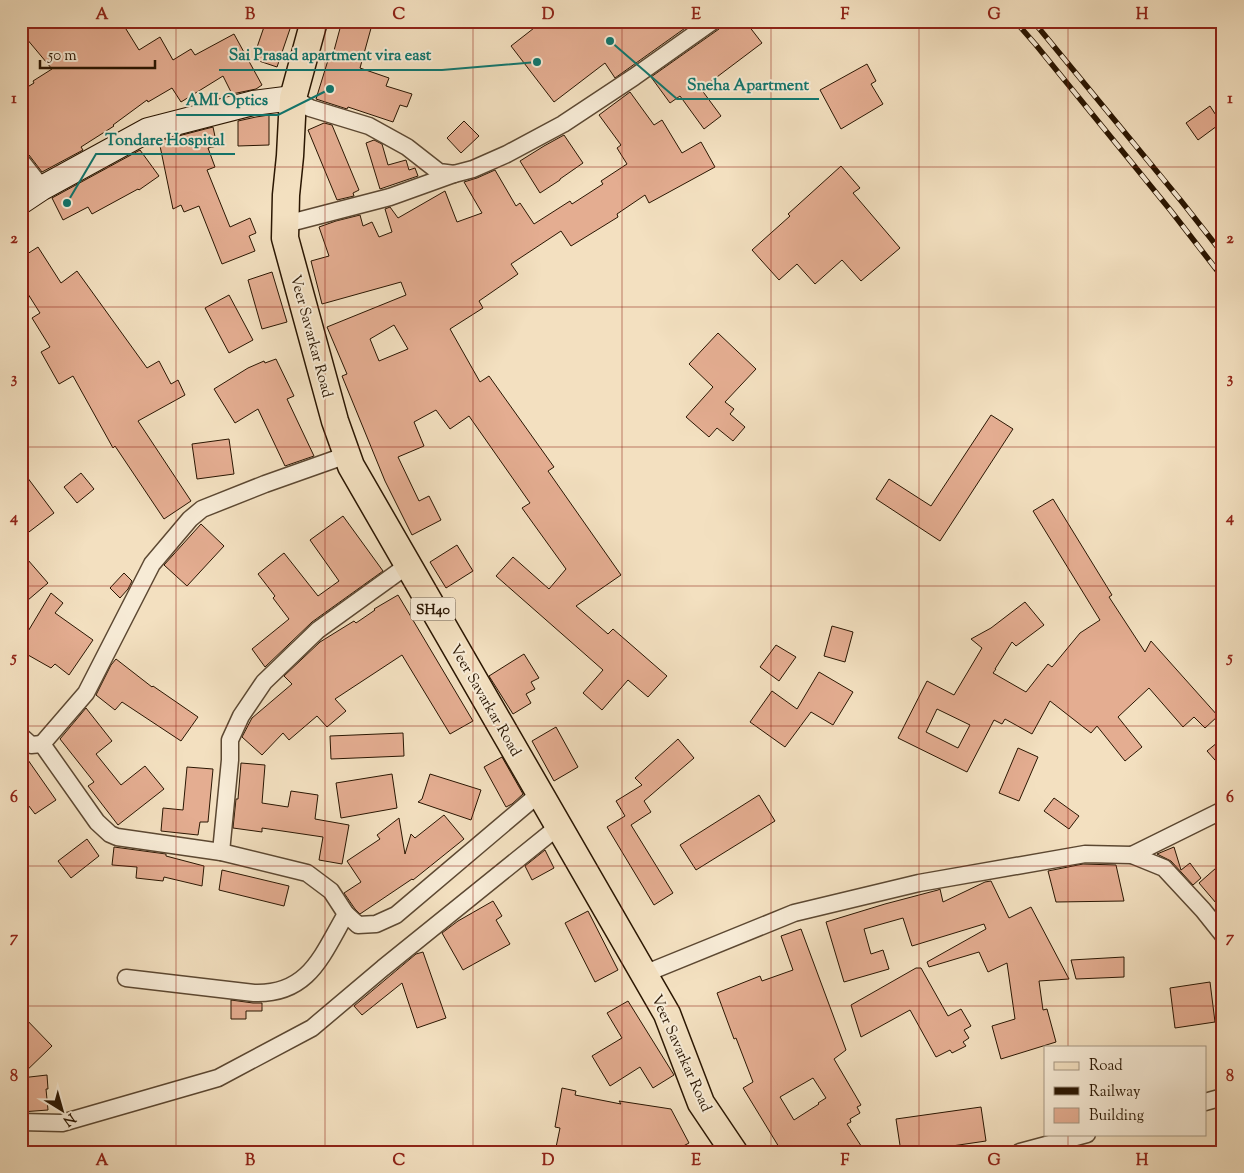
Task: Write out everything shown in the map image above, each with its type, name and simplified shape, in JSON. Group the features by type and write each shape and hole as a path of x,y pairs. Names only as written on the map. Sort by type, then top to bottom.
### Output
{"main road":[{"name":"Veer Savarkar Road","path":"314,21 293,98 285,238 335,421 351,466 668,1014 701,1103 734,1152"},
{"path":"21,202 42,188 148,130 252,103 293,98"}],"street":[{"path":"286,224 390,197 454,174 474,169 507,154 562,124 634,77 712,21"},
{"path":"293,98 310,108 368,126 407,147 439,172 454,174"},
{"path":"21,161 42,188"},
{"path":"21,736 31,745 42,744 86,693 152,564 190,519 202,509 264,484 347,455"},
{"path":"220,852 230,760 230,740 241,716 264,682 318,630 408,565"},
{"path":"42,744 97,822 110,834 117,837 220,852 307,873 331,891 346,914 358,925 376,924 396,915 540,793"},
{"path":"1132,855 1223,810"},
{"path":"21,1122 62,1123 218,1078 312,1028 559,826"},
{"path":"644,974 794,913 919,883 1085,854 1132,855 1164,868 1223,934"},
{"path":"126,978 254,993 280,991 304,979 318,964 346,914"},
{"path":"1206,1102 1223,1097"},
{"path":"1020,1152 1080,1136"}],"building":[{"path":"21,21 121,21 139,50 160,37 173,60 191,49 195,55 234,34 262,85 256,89 232,94 223,76 181,102 172,88 148,102 147,100 114,126 81,147 83,150 42,172 29,155 21,151 21,91 52,69 21,32"},
{"path":"266,21 292,23 277,67 253,59"},
{"path":"342,21 373,21 360,68 389,78 386,86 412,94 407,107 400,105 393,122 316,99 329,57 332,58"},
{"path":"543,21 695,21 615,78 605,63 554,102 511,46"},
{"path":"723,21 745,21 762,43 701,89 721,116 704,129 680,96 670,103 651,77 719,29"},
{"path":"867,64 876,81 871,84 883,104 841,129 820,90"},
{"path":"630,92 654,125 662,120 682,153 701,142 715,167 649,203 645,195 617,214 618,217 571,246 561,231 511,264 518,274 479,301 483,308 450,329 480,382 489,376 554,467 548,471 621,575 576,606 608,634 613,629 667,676 648,697 628,680 602,710 583,693 603,670 496,576 513,557 549,589 566,569 522,508 530,503 469,416 450,429 436,410 414,422 424,446 398,457 419,501 429,496 441,520 412,535 385,481 342,376 347,374 327,327 406,295 401,282 322,304 311,261 329,256 319,227 336,221 360,215 363,226 372,222 379,237 392,232 385,209 390,207 398,218 445,191 457,222 482,213 464,182 495,170 516,206 520,203 534,224 570,201 572,204 603,184 601,181 627,164 617,148 621,145 599,115","holes":["394,325 408,349 379,361 370,339"]},
{"path":"1210,106 1221,123 1198,140 1186,123"},
{"path":"269,115 269,145 238,146 238,121"},
{"path":"464,121 479,136 461,153 447,138"},
{"path":"324,123 332,125 359,190 353,193 354,196 337,200 308,130"},
{"path":"213,127 217,146 208,148 215,167 207,170 230,227 250,218 256,233 249,236 255,251 222,264 199,206 184,212 181,205 173,209 159,141"},
{"path":"564,135 583,163 540,193 520,161"},
{"path":"374,140 382,144 388,165 406,160 409,170 415,168 418,176 380,189 366,143"},
{"path":"140,150 159,176 139,190 92,214 88,207 63,220 52,198"},
{"path":"841,166 860,188 853,193 900,248 861,281 842,260 815,284 797,264 779,280 752,250"},
{"path":"38,247 61,283 77,271 147,368 159,361 171,384 178,380 185,395 138,421 191,501 164,519 115,446 113,448 73,376 59,384 41,352 50,347 32,318 40,313 21,283 21,258"},
{"path":"272,272 287,322 262,329 248,280"},
{"path":"229,295 253,340 229,353 205,308"},
{"path":"718,333 756,369 725,402 734,409 730,414 745,427 733,441 717,428 709,437 686,417 713,387 689,364"},
{"path":"276,359 294,396 287,399 314,456 285,466 258,409 235,423 214,389 248,368 264,361 265,363"},
{"path":"991,415 1013,429 940,541 876,499 889,479 931,506"},
{"path":"229,439 234,474 197,479 192,444"},
{"path":"21,469 54,513 21,538"},
{"path":"81,473 94,489 77,503 64,487"},
{"path":"1053,499 1112,595 1109,597 1145,652 1151,641 1218,716 1205,728 1194,717 1183,727 1149,688 1118,717 1142,747 1125,761 1097,726 1091,733 1050,701 1032,734 1005,719 1002,724 994,720 967,772 898,738 927,681 954,695 982,648 971,639 991,628 1025,602 1044,625 1016,646 1012,642 993,673 1026,692 1048,664 1052,667 1080,633 1100,620 1033,511","holes":["937,709 970,725 958,748 926,732"]},
{"path":"343,516 383,571 312,622 265,667 252,649 289,619 273,598 275,596 258,574 284,553 318,596 339,581 310,540"},
{"path":"201,524 224,546 187,586 164,565"},
{"path":"457,545 473,571 446,588 430,562"},
{"path":"21,552 48,583 21,606"},
{"path":"124,573 132,581 120,598 110,588"},
{"path":"51,593 63,603 55,613 93,640 69,675 55,664 51,668 21,651 21,643"},
{"path":"398,595 473,721 450,734 402,655 335,699 346,711 327,727 317,716 289,740 283,733 262,755 242,737 252,718 292,684 284,676 320,642 354,621 356,623 374,609"},
{"path":"832,626 853,632 845,662 824,656"},
{"path":"776,645 796,657 779,681 760,667"},
{"path":"524,654 539,678 531,682 535,689 526,694 531,703 513,714 489,676"},
{"path":"116,659 152,687 198,717 181,741 122,702 115,710 96,695"},
{"path":"819,672 853,692 833,725 811,712 785,747 750,722 772,691 797,709"},
{"path":"86,708 112,741 96,754 121,785 145,766 164,789 118,825 88,786 94,782 60,739"},
{"path":"556,727 578,767 554,781 532,741"},
{"path":"403,733 404,756 331,759 330,736"},
{"path":"1223,738 1223,769 1207,751"},
{"path":"678,739 694,758 644,801 651,812 631,825 673,893 654,905 607,827 625,816 616,801 642,785 635,778"},
{"path":"1018,748 1038,757 1019,801 999,793"},
{"path":"21,750 56,800 35,814 25,801 28,799 21,790"},
{"path":"502,757 523,794 506,807 484,767"},
{"path":"241,763 265,765 262,803 288,807 291,791 318,795 315,819 349,825 342,864 319,860 323,837 262,828 262,832 233,828"},
{"path":"187,767 213,769 208,822 200,822 198,835 161,831 163,808 183,810"},
{"path":"392,774 397,808 341,818 336,783"},
{"path":"430,774 481,790 471,820 418,802 422,799"},
{"path":"759,795 775,821 696,870 680,845"},
{"path":"1054,798 1079,816 1069,829 1044,811"},
{"path":"444,815 464,839 413,880 360,914 344,893 361,882 347,861 380,839 377,835 399,818 405,854 411,834 415,838"},
{"path":"87,839 99,856 71,878 58,861"},
{"path":"114,847 166,854 166,856 204,866 202,886 164,877 163,881 136,878 137,867 112,865"},
{"path":"1174,847 1181,870 1190,863 1201,878 1193,885 1171,861 1157,854"},
{"path":"545,850 554,868 532,880 525,866"},
{"path":"1083,864 1116,865 1124,901 1056,902 1048,871"},
{"path":"1216,868 1223,876 1223,897 1216,903 1199,883"},
{"path":"222,870 289,886 284,906 219,890"},
{"path":"991,881 1009,918 1031,907 1069,979 1039,981 1043,1010 1047,1009 1056,1042 1001,1059 992,1026 1015,1019 1007,963 988,972 979,952 929,967 927,962 986,929 984,924 912,946 903,918 864,929 871,954 883,950 889,969 844,982 826,922 940,889 943,902"},
{"path":"493,901 502,916 496,920 510,944 463,970 442,933 458,921"},
{"path":"588,911 618,970 595,982 565,923"},
{"path":"801,929 846,1050 834,1059 861,1105 857,1107 860,1113 850,1119 851,1122 847,1124 865,1152 782,1152 743,1088 753,1082 717,993 760,976 762,981 793,970 781,936","holes":["813,1078 826,1098 794,1120 780,1097"]},
{"path":"423,952 446,1018 417,1028 402,983 362,1015 354,1006 416,954"},
{"path":"1124,957 1124,977 1076,979 1071,960"},
{"path":"916,968 921,968 948,1016 961,1009 971,1026 964,1030 969,1038 963,1042 966,1046 952,1053 950,1050 936,1057 910,1010 861,1037 851,1005"},
{"path":"1210,982 1215,1022 1175,1028 1170,988"},
{"path":"231,1000 262,1003 262,1011 246,1011 246,1019 231,1019"},
{"path":"628,1001 674,1075 653,1088 640,1067 610,1086 592,1056 622,1038 607,1013"},
{"path":"21,1014 52,1046 21,1076"},
{"path":"47,1075 48,1110 21,1112 21,1078"},
{"path":"562,1088 576,1091 575,1095 621,1104 619,1101 671,1109 689,1143 672,1152 555,1152 560,1128 555,1127"},
{"path":"981,1107 986,1141 901,1152 896,1119"}],"railway":[{"path":"1015,21 1171,211 1223,278"},
{"path":"1033,21 1223,254"}],"place":[{"name":"Sneha Apartment","path":"610,41"},
{"name":"Sai Prasad apartment vira east","path":"537,62"},
{"name":"AMI Optics","path":"330,89"},
{"name":"Tondare Hospital","path":"67,203"}]}
